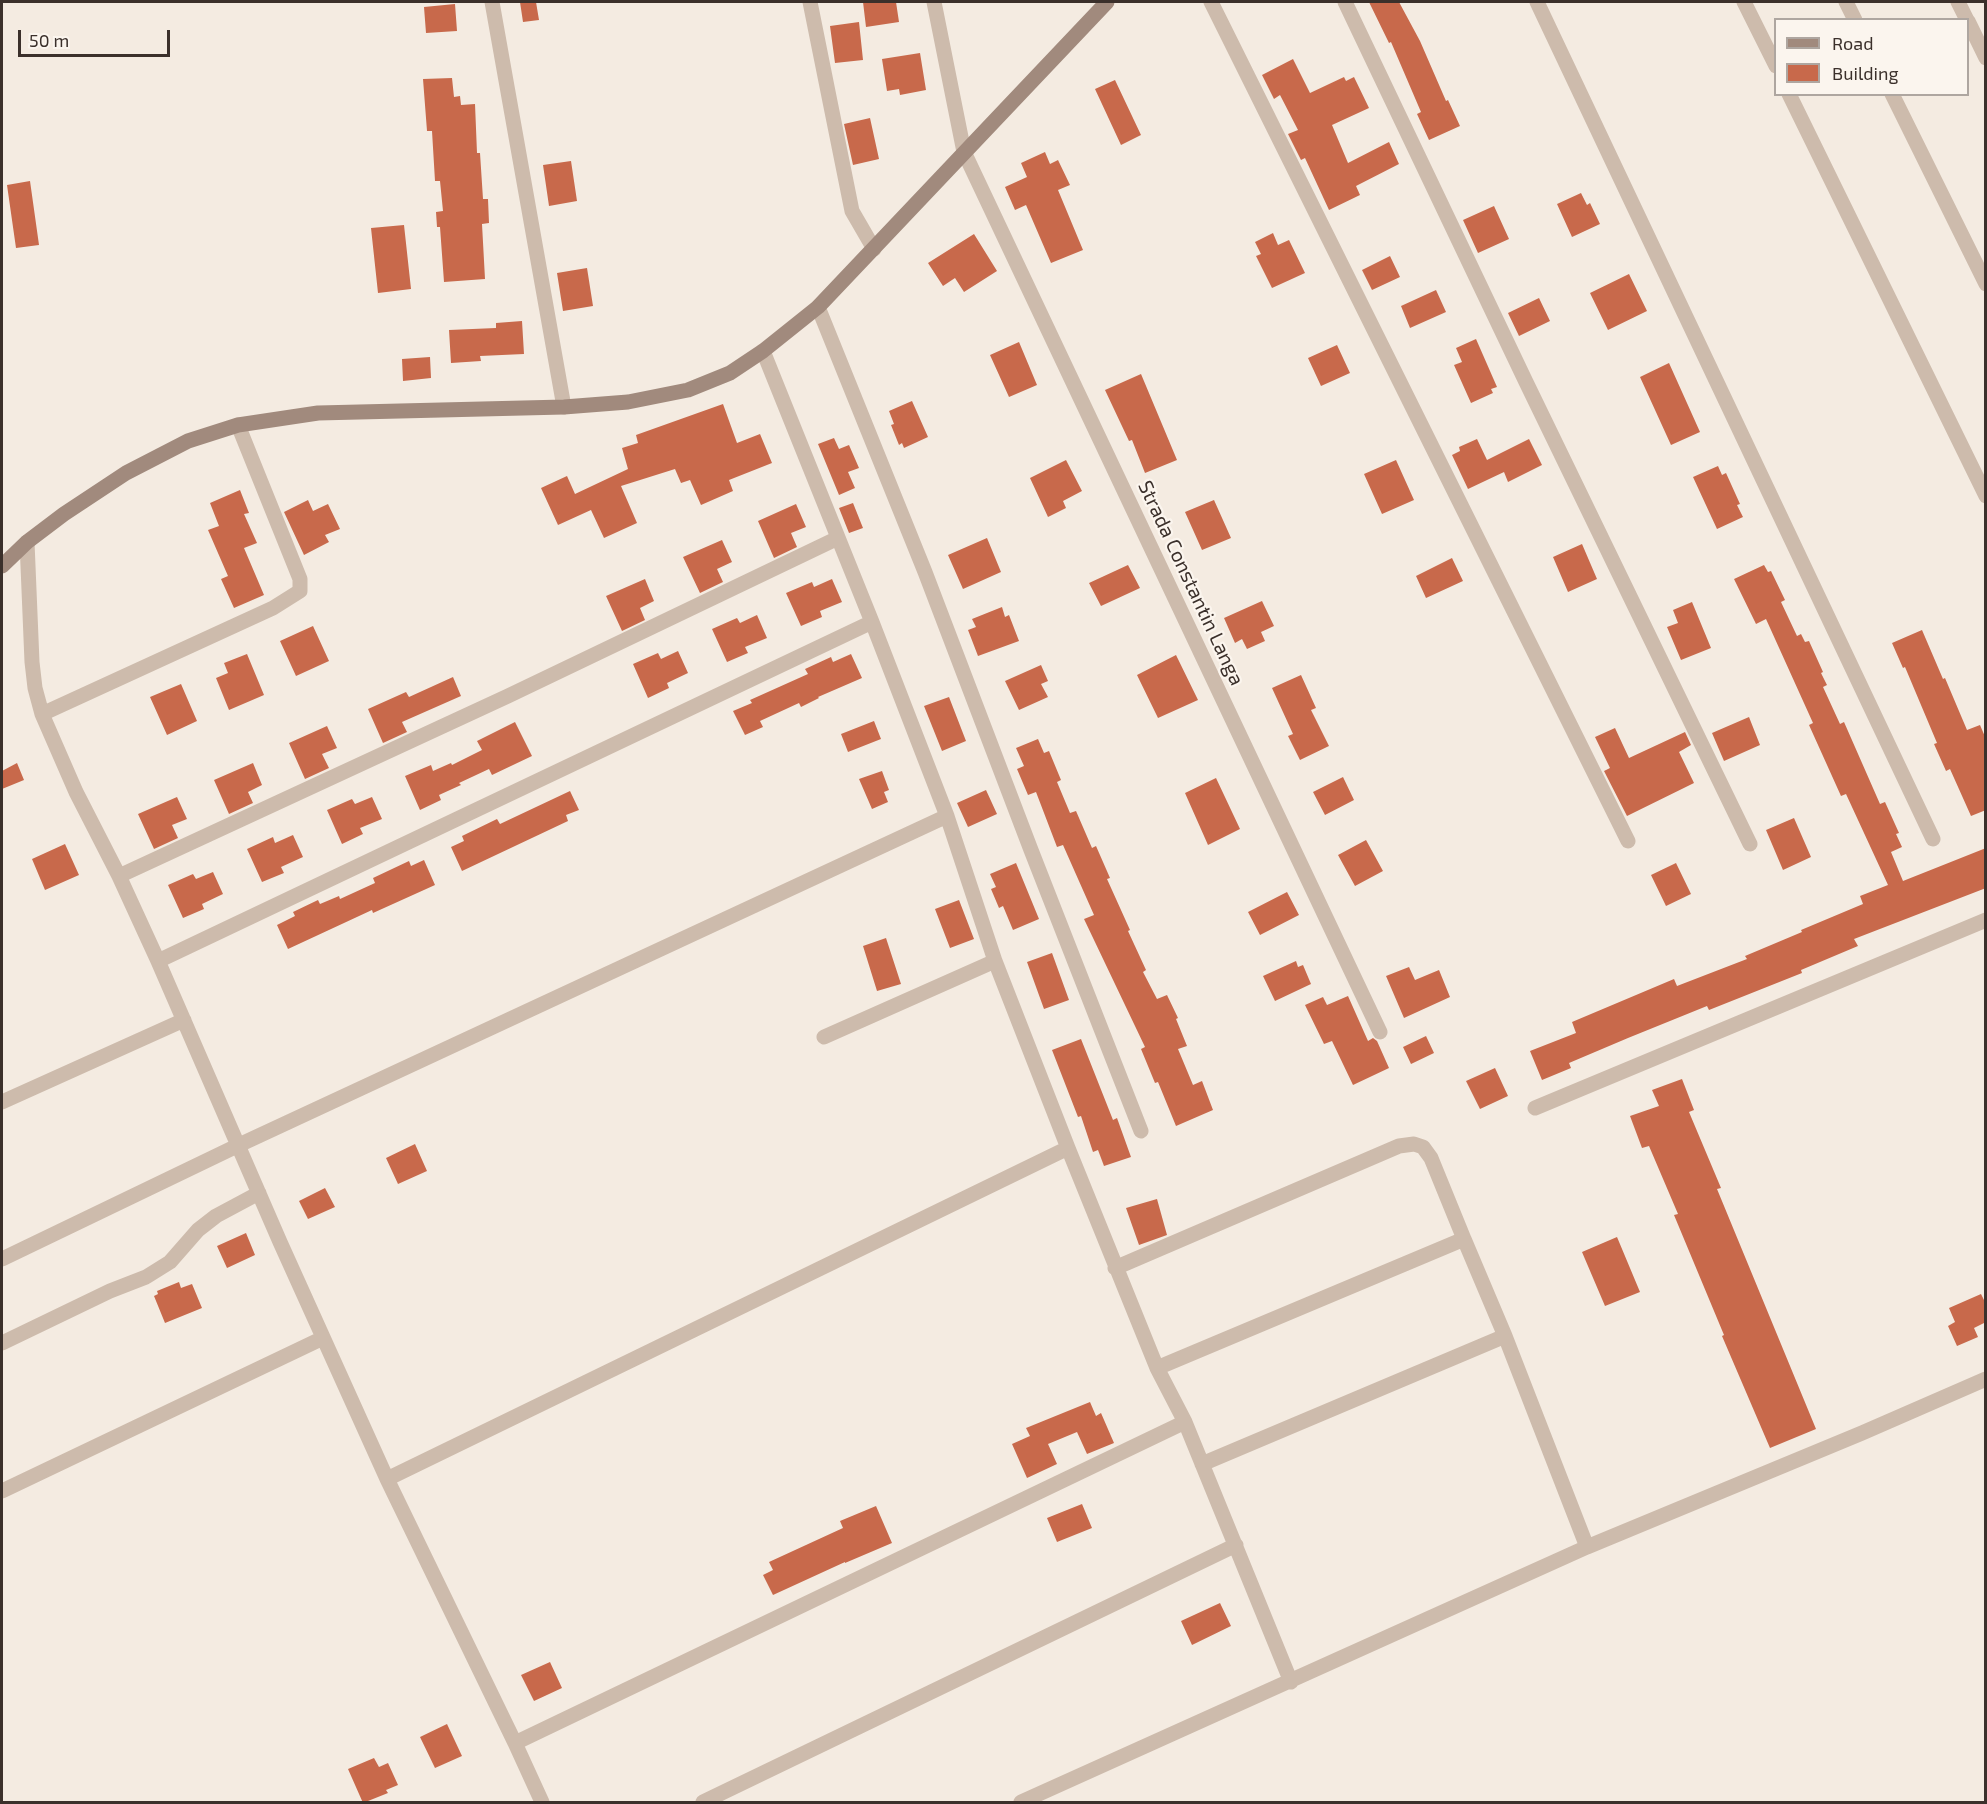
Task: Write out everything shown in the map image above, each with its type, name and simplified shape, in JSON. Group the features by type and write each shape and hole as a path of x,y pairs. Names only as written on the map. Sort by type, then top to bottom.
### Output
{"main road":[{"path":"2,566 27,542 72,508 126,473 188,441 238,425 318,413 564,407 628,402 688,390 730,373 763,351 818,307 1107,2"}],"street":[{"path":"492,2 564,407"},
{"path":"810,2 852,211 874,249"},
{"name":"Strada Constantin Langa","path":"934,2 964,152 1380,1032"},
{"path":"1211,2 1628,841"},
{"path":"1344,2 1750,844"},
{"path":"1537,2 1933,838"},
{"path":"1744,2 1774,62"},
{"path":"1846,2 1854,18"},
{"path":"1958,2 1966,18"},
{"path":"1969,24 1986,58"},
{"path":"1790,96 1986,496"},
{"path":"1893,96 1986,284"},
{"path":"818,307 920,561 1142,1131"},
{"path":"763,351 872,622 946,816 995,961 1115,1268 1157,1368 1185,1422 1291,1682"},
{"path":"42,714 273,608 300,591 300,579 238,425"},
{"path":"119,876 487,706 838,538"},
{"path":"27,542 34,688 42,714 76,792 119,876 158,961 387,1479 516,1743 542,1803"},
{"path":"158,961 872,622"},
{"path":"2,1259 239,1145 946,816"},
{"path":"1535,1108 1986,920"},
{"path":"824,1037 995,961"},
{"path":"2,1102 184,1020"},
{"path":"1115,1268 1399,1146 1414,1144 1423,1147 1431,1158 1505,1336 1587,1547"},
{"path":"387,1479 1068,1148"},
{"path":"2,1343 110,1291 146,1277 170,1262 198,1230 216,1216 259,1193"},
{"path":"1157,1368 1464,1239"},
{"path":"1202,1464 1505,1336"},
{"path":"2,1491 323,1338"},
{"path":"1021,1803 1587,1547 1986,1379"},
{"path":"516,1743 1185,1422"},
{"path":"703,1803 1236,1545"}],"building":[{"path":"520,2 536,2 539,20 523,22"},
{"path":"863,2 896,2 899,22 866,27"},
{"path":"1369,2 1399,2 1460,126 1429,140 1417,114 1421,112 1391,42 1389,43"},
{"path":"455,4 457,31 426,33 424,7"},
{"path":"859,22 863,60 835,63 830,26"},
{"path":"920,53 926,90 900,95 899,89 887,91 882,59"},
{"path":"1293,59 1310,93 1344,77 1346,81 1354,77 1369,108 1332,125 1348,163 1389,142 1399,164 1356,186 1360,195 1329,210 1305,158 1301,160 1288,134 1298,130 1280,95 1274,99 1262,75"},
{"path":"452,78 454,97 460,96 461,105 475,104 477,153 480,153 483,199 488,199 489,223 482,224 485,279 444,282 440,227 437,227 436,212 443,211 440,181 435,181 432,131 427,131 423,79"},
{"path":"1115,80 1141,135 1121,145 1095,89"},
{"path":"870,118 879,159 853,165 844,124"},
{"path":"1045,152 1050,164 1058,160 1070,185 1058,190 1083,250 1051,263 1026,205 1015,210 1005,187 1027,177 1021,163"},
{"path":"571,161 577,201 549,206 543,165"},
{"path":"30,181 39,245 16,248 7,185"},
{"path":"1581,193 1587,205 1590,203 1600,224 1572,237 1557,204"},
{"path":"1494,206 1509,239 1478,253 1463,220"},
{"path":"404,225 411,289 378,293 371,228"},
{"path":"1273,233 1278,245 1289,240 1305,273 1272,288 1256,256 1261,254 1255,242"},
{"path":"974,234 997,271 964,292 955,278 943,286 928,263"},
{"path":"1390,256 1400,277 1372,290 1362,270"},
{"path":"587,268 593,306 563,311 557,273"},
{"path":"1629,274 1647,311 1608,330 1590,293"},
{"path":"1436,290 1446,312 1410,328 1401,306"},
{"path":"1539,298 1550,321 1519,336 1508,313"},
{"path":"522,321 524,354 480,356 481,361 451,363 449,330 496,328 496,323"},
{"path":"1476,339 1497,387 1491,389 1493,393 1471,403 1454,365 1462,362 1456,348"},
{"path":"1019,342 1037,385 1009,397 990,355"},
{"path":"1337,345 1350,373 1321,386 1308,358"},
{"path":"430,357 431,378 403,381 402,359"},
{"path":"1669,363 1700,432 1671,445 1640,377"},
{"path":"1141,374 1177,460 1145,473 1132,440 1129,441 1105,390"},
{"path":"912,401 928,437 904,448 902,443 899,445 891,425 894,424 889,411"},
{"path":"723,404 737,443 760,434 772,463 729,480 733,491 701,505 690,480 681,483 675,469 621,486 637,523 604,538 591,510 558,525 541,488 567,476 575,494 628,469 622,448 638,443 636,435"},
{"path":"834,438 839,449 849,445 859,468 848,472 855,488 839,495 818,444"},
{"path":"1477,439 1487,460 1529,439 1542,465 1508,482 1504,472 1468,489 1452,455 1460,451 1459,447"},
{"path":"1066,460 1082,491 1063,501 1066,508 1048,517 1030,478"},
{"path":"1396,460 1414,500 1382,514 1364,474"},
{"path":"1718,466 1722,475 1726,473 1740,504 1737,505 1743,517 1717,529 1693,477"},
{"path":"240,490 249,513 244,514 257,543 244,548 264,595 234,608 221,579 228,576 208,530 219,526 210,503"},
{"path":"308,500 313,511 328,504 340,529 325,535 329,542 304,555 284,512"},
{"path":"1214,500 1231,538 1202,550 1185,512"},
{"path":"853,503 863,528 849,533 839,508"},
{"path":"796,504 806,527 791,533 797,547 774,558 758,521"},
{"path":"987,538 1001,572 963,589 948,555"},
{"path":"722,540 732,562 717,569 723,582 700,593 683,557"},
{"path":"1582,544 1597,579 1568,592 1553,557"},
{"path":"1452,558 1463,581 1426,598 1416,576"},
{"path":"1128,565 1140,588 1101,606 1089,583"},
{"path":"1764,565 1768,572 1771,571 1785,600 1781,602 1797,636 1801,634 1805,642 1809,641 1827,685 1823,687 1840,724 1844,722 1880,804 1885,802 1899,833 1896,834 1902,847 1891,852 1903,881 1986,848 1986,888 1854,939 1858,946 1801,970 1802,973 1709,1010 1707,1006 1628,1038 1569,1063 1571,1068 1542,1080 1530,1051 1576,1033 1572,1022 1674,979 1677,986 1747,959 1745,956 1863,904 1860,896 1888,885 1846,794 1841,796 1809,725 1813,723 1766,619 1756,624 1734,579"},
{"path":"645,579 654,601 640,608 645,620 622,631 606,596"},
{"path":"832,579 842,602 820,611 822,617 801,626 786,593 812,582 814,587"},
{"path":"1262,601 1274,626 1261,632 1265,641 1247,649 1242,639 1235,643 1224,618"},
{"path":"1692,602 1711,648 1681,660 1667,627 1678,623 1673,610"},
{"path":"1002,607 1005,617 1009,615 1019,641 978,656 968,630 976,627 972,619"},
{"path":"757,615 767,638 745,647 748,653 727,662 712,629 737,618 740,623"},
{"path":"313,626 329,661 296,676 280,641"},
{"path":"1922,630 1967,730 1980,725 1986,739 1986,810 1971,816 1950,769 1946,771 1934,744 1937,743 1905,667 1903,668 1892,643"},
{"path":"678,651 688,673 667,683 669,688 648,698 633,664 658,653 661,659"},
{"path":"247,654 264,695 229,710 216,678 228,673 224,663"},
{"path":"851,654 862,678 801,707 799,703 760,721 763,727 745,735 733,711 752,703 750,700 808,674 805,669 831,657 833,662"},
{"path":"1176,655 1198,700 1158,718 1137,675"},
{"path":"1041,665 1048,681 1041,684 1048,697 1019,710 1005,681"},
{"path":"1301,675 1316,708 1311,710 1329,746 1300,760 1288,736 1293,734 1272,688"},
{"path":"453,677 461,696 402,722 407,732 383,743 368,709 406,692 409,697"},
{"path":"181,684 197,721 167,735 150,697"},
{"path":"949,697 966,741 942,751 924,706"},
{"path":"1749,717 1760,745 1724,761 1712,733"},
{"path":"874,721 881,739 848,752 841,734"},
{"path":"515,722 532,756 492,775 489,769 459,783 461,785 439,795 441,800 420,810 405,776 431,765 433,771 451,763 452,765 482,750 477,741"},
{"path":"327,726 337,748 322,754 329,768 305,779 289,743"},
{"path":"1615,728 1629,758 1685,732 1691,745 1679,752 1694,783 1627,816 1604,771 1610,768 1595,737"},
{"path":"1038,739 1044,753 1049,751 1061,780 1057,782 1070,813 1076,811 1092,848 1096,846 1110,878 1107,879 1146,970 1143,972 1157,999 1167,995 1178,1018 1176,1019 1187,1046 1178,1049 1193,1085 1202,1081 1213,1110 1176,1126 1158,1082 1155,1083 1141,1049 1145,1047 1084,919 1094,915 1063,845 1057,847 1036,792 1028,795 1017,769 1024,766 1016,748"},
{"path":"17,763 24,780 2,789 2,771"},
{"path":"253,763 262,785 248,792 253,803 229,814 214,780"},
{"path":"882,771 889,790 884,792 888,802 872,809 859,779"},
{"path":"1343,777 1354,800 1325,815 1313,792"},
{"path":"1216,778 1240,829 1208,845 1185,793"},
{"path":"986,790 997,814 968,827 957,803"},
{"path":"570,791 579,810 566,815 568,821 462,871 451,847 464,841 462,836 497,819 500,824"},
{"path":"177,797 187,819 172,825 178,838 154,849 138,814"},
{"path":"372,797 382,819 360,828 363,834 342,844 327,810 352,799 355,804"},
{"path":"1794,818 1811,857 1783,870 1766,830"},
{"path":"293,835 303,857 281,867 284,873 262,882 247,849 273,837 275,843"},
{"path":"1366,840 1383,871 1355,886 1338,855"},
{"path":"65,844 79,875 45,890 32,859"},
{"path":"424,860 435,885 373,913 372,910 288,949 277,925 295,916 293,912 318,900 320,904 339,896 340,899 375,883 373,878 409,861 411,866"},
{"path":"1016,863 1039,919 1013,930 1003,906 999,908 991,889 996,887 990,874"},
{"path":"1676,863 1691,894 1666,906 1651,875"},
{"path":"213,872 223,894 202,904 204,909 183,918 168,885 193,874 196,879"},
{"path":"1287,892 1299,915 1260,935 1248,912"},
{"path":"959,900 974,939 950,948 935,909"},
{"path":"886,938 901,984 877,991 863,946"},
{"path":"1052,953 1069,1000 1044,1009 1027,962"},
{"path":"1296,961 1298,967 1303,965 1311,984 1275,1001 1263,976"},
{"path":"1409,967 1415,980 1439,970 1450,997 1404,1018 1386,976"},
{"path":"1348,996 1368,1041 1373,1038 1377,1041 1389,1068 1353,1085 1332,1041 1324,1044 1305,1005 1323,997 1327,1005"},
{"path":"1426,1036 1434,1053 1411,1064 1403,1047"},
{"path":"1081,1039 1113,1120 1117,1118 1131,1157 1104,1166 1098,1150 1093,1152 1081,1116 1078,1117 1052,1050"},
{"path":"1495,1068 1508,1096 1480,1109 1466,1081"},
{"path":"1682,1079 1694,1110 1689,1112 1721,1188 1717,1189 1816,1429 1770,1448 1674,1215 1678,1214 1649,1146 1642,1148 1630,1116 1659,1106 1652,1090"},
{"path":"415,1144 427,1171 398,1184 386,1158"},
{"path":"325,1188 335,1207 308,1219 299,1201"},
{"path":"1157,1199 1167,1235 1139,1245 1126,1208"},
{"path":"246,1233 255,1255 227,1268 217,1246"},
{"path":"1617,1237 1640,1292 1605,1306 1582,1252"},
{"path":"179,1282 181,1288 192,1284 202,1308 165,1323 154,1296 158,1294 157,1291"},
{"path":"1981,1294 1986,1304 1986,1322 1974,1328 1978,1337 1957,1346 1948,1326 1955,1322 1949,1308"},
{"path":"1090,1402 1096,1416 1101,1413 1114,1443 1087,1454 1077,1432 1048,1444 1057,1464 1027,1478 1012,1444 1030,1436 1026,1428"},
{"path":"1082,1504 1092,1528 1057,1542 1047,1518"},
{"path":"876,1506 892,1543 773,1595 763,1575 773,1570 769,1562 843,1528 840,1521"},
{"path":"1220,1603 1231,1626 1192,1645 1181,1621"},
{"path":"550,1662 562,1688 534,1701 521,1675"},
{"path":"447,1724 462,1756 435,1768 420,1737"},
{"path":"374,1758 379,1767 388,1763 398,1785 386,1790 388,1793 363,1803 348,1769"}]}
